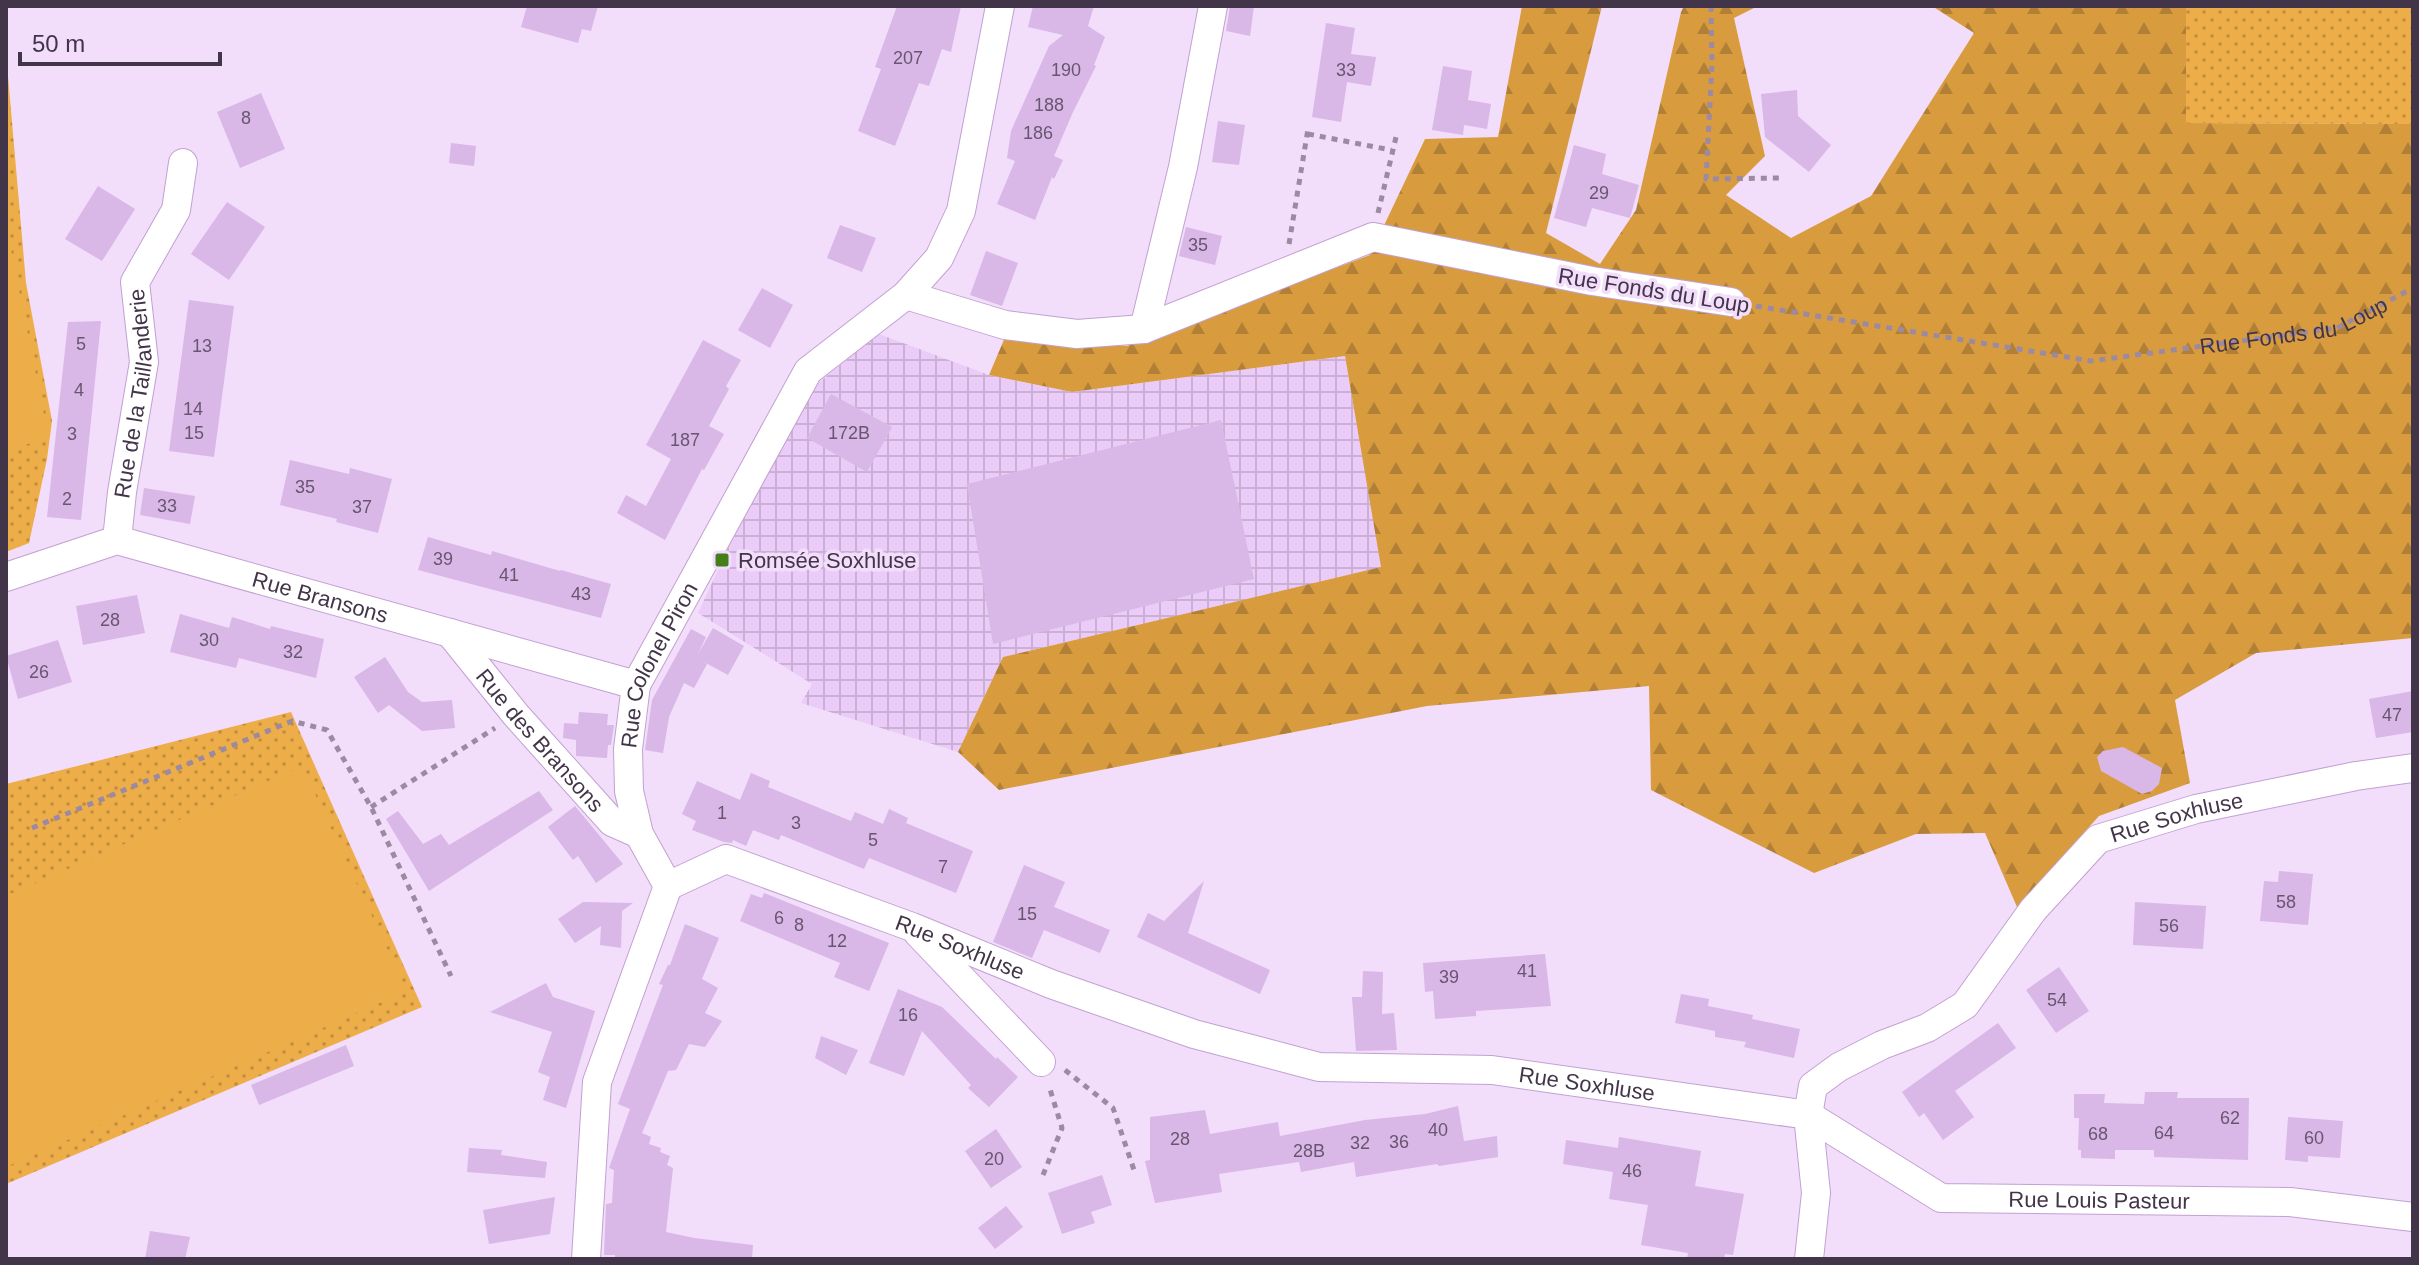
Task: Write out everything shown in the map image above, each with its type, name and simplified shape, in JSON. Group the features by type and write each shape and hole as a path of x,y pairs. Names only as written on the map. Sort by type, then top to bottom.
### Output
{"street":[{"name":"Rue Colonel Piron","path":"668,886 639,834 629,791 628,749 636,685 808,371 906,295 939,258 961,211 1000,6"},
{"path":"1144,329 1183,167 1213,6"},
{"name":"Rue de la Taillanderie","path":"117,540 144,362 135,282 176,210 183,163"},
{"path":"906,295 1005,325 1077,334 1144,329 1373,237"},
{"name":"Rue Fonds du Loup","path":"1373,237 1592,281 1731,302"},
{"path":"6,577 117,540"},
{"name":"Rue Bransons","path":"117,540 636,685"},
{"name":"Rue des Bransons","path":"450,633 516,715 612,822 639,834"},
{"name":"Rue Soxhluse","path":"668,886 726,859 912,927 1051,984 1194,1034 1319,1067 1492,1070 1808,1115 1813,1086 1839,1067 1882,1045 1927,1028 1965,1005 2033,910 2098,839 2196,809 2356,776 2413,768"},
{"path":"586,1259 597,1082 668,886"},
{"path":"912,927 1041,1062"},
{"path":"1808,1115 1816,1193 1809,1259"},
{"name":"Rue Louis Pasteur","path":"1808,1115 1941,1198 2290,1202 2413,1217"}],"path":[{"path":"1711,6 1712,64 1706,179 1781,178"},
{"path":"1284,272 1308,131 1391,150"},
{"path":"1373,237 1397,133"},
{"name":"Rue Fonds du Loup","path":"1731,302 2091,361 2337,328 2413,288"},
{"path":"371,807 516,715"},
{"path":"32,828 292,721 327,730 371,807 451,976"},
{"path":"1041,1062 1066,1070 1113,1108 1134,1170"},
{"path":"1041,1062 1062,1128 1043,1175"}],"shaded area":[{"path":"2186,6 2413,6 2413,124 2186,123"},
{"path":"6,74 26,283 52,421 29,543 6,552"},
{"path":"6,225 49,440 6,448"},
{"path":"879,334 989,375 1072,392 1345,356 1382,568 1003,657 958,752 801,703 812,684 698,613 797,400"},
{"path":"291,712 422,1007 6,1184 6,784"},
{"path":"302,766 407,991 6,1167 6,896"}],"green space":[{"path":"1522,6 1602,6 1546,233 1600,264 1636,210 1684,6 1758,6 1734,18 1765,156 1726,195 1791,238 1871,196 1974,33 1932,6 2186,6 2186,123 2413,124 2413,638 2256,653 2175,700 2190,783 2099,816 2017,907 1985,833 1916,834 1814,873 1651,790 1649,686 1427,706 999,790 958,752 1003,657 1381,567 1345,356 1072,392 989,375 1006,335 1127,346 1370,255 1425,139 1498,137"}],"building":[{"path":"527,6 598,6 591,31 582,29 578,43 521,27"},
{"path":"897,6 961,6 951,52 942,49 929,86 919,83 895,146 858,131 881,69 875,67"},
{"path":"1033,6 1094,6 1088,26 1105,37 1096,66 1054,156 1063,160 1054,179 1052,177 1035,220 997,204 1015,161 1007,158 1011,131 1049,46 1063,35 1028,27"},
{"path":"1230,6 1254,6 1250,36 1226,31"},
{"path":"1326,23 1355,28 1351,54 1376,57 1371,86 1347,82 1341,122 1312,117"},
{"path":"1443,66 1472,71 1468,100 1491,104 1487,129 1464,125 1463,135 1432,130"},
{"path":"1797,90 1798,116 1831,145 1809,172 1765,137 1761,94"},
{"path":"261,93 285,149 240,168 217,112"},
{"path":"1218,121 1245,125 1239,165 1212,162"},
{"path":"451,143 476,146 474,166 449,163"},
{"path":"1574,145 1606,154 1602,174 1639,185 1630,218 1592,208 1586,227 1554,218"},
{"path":"98,186 135,209 102,261 65,239"},
{"path":"227,202 265,227 229,280 191,254"},
{"path":"840,225 876,238 862,272 827,258"},
{"path":"1186,227 1222,236 1215,265 1179,256"},
{"path":"986,251 1018,263 1002,306 970,295"},
{"path":"762,288 793,305 770,348 738,330"},
{"path":"189,300 234,306 214,457 169,451"},
{"path":"101,321 81,520 47,517 68,322"},
{"path":"703,340 741,360 709,426 724,434 665,540 617,513 626,495 646,506 671,459 646,445"},
{"path":"831,394 892,427 867,472 807,438"},
{"path":"1221,420 1254,579 993,644 967,484"},
{"path":"290,460 349,474 350,468 392,479 378,533 280,505"},
{"path":"144,488 195,496 190,524 140,515"},
{"path":"428,537 611,584 601,618 418,570"},
{"path":"137,595 145,633 83,645 76,606"},
{"path":"180,614 229,628 232,617 270,629 271,626 324,639 316,678 239,658 236,668 170,652"},
{"path":"713,628 744,646 728,675 702,661 707,664 694,688 684,683 669,717 663,753 645,750 652,700 691,629 706,637 698,654"},
{"path":"58,640 72,682 18,699 6,656"},
{"path":"385,657 408,692 422,702 452,700 455,728 422,731 389,705 378,713 354,677"},
{"path":"2413,691 2413,732 2376,738 2369,699"},
{"path":"579,712 608,714 607,725 614,725 607,758 576,756 576,740 563,738 564,723 578,724"},
{"path":"2123,747 2162,768 2159,784 2152,791 2142,794 2101,771 2097,757 2103,751"},
{"path":"751,773 770,781 768,787 851,821 855,812 883,824 889,809 908,818 906,823 973,851 956,893 869,858 864,869 781,835 779,840 753,830 746,846 733,840 732,843 724,842 692,830 696,821 682,814 697,781 740,800"},
{"path":"539,791 553,810 429,891 386,819 398,811 423,844 441,834 449,845"},
{"path":"575,806 623,864 596,883 578,856 573,860 548,827"},
{"path":"1024,865 1065,882 1054,907 1110,930 1100,953 1044,930 1032,958 993,942"},
{"path":"2279,871 2313,874 2308,925 2260,921 2264,881 2278,882"},
{"path":"1204,881 1188,933 1270,970 1260,994 1137,937 1148,913 1164,921"},
{"path":"764,893 889,943 869,991 834,977 840,963 740,921 751,894 762,898"},
{"path":"583,902 633,903 622,911 621,948 600,945 601,926 575,943 558,919"},
{"path":"2135,902 2206,906 2203,949 2133,945"},
{"path":"685,924 719,938 702,979 718,988 705,1013 722,1021 705,1047 689,1044 676,1070 668,1071 642,1133 651,1137 649,1144 661,1148 660,1152 670,1156 667,1165 673,1168 666,1232 753,1245 752,1259 615,1259 615,1255 604,1255 606,1204 612,1203 614,1170 609,1168 630,1109 618,1104 663,985 659,984 670,965"},
{"path":"1545,954 1551,1006 1476,1011 1476,1016 1435,1019 1433,991 1425,992 1423,963"},
{"path":"2059,967 2089,1011 2056,1033 2026,990"},
{"path":"1363,971 1383,972 1382,1014 1394,1013 1397,1050 1356,1051 1352,997 1362,997"},
{"path":"546,983 553,997 595,1011 566,1108 543,1100 550,1077 538,1072 552,1032 490,1012"},
{"path":"898,989 942,1007 1018,1077 989,1107 968,1088 971,1085 922,1031 904,1076 869,1063"},
{"path":"1681,994 1709,999 1708,1006 1753,1015 1752,1019 1800,1029 1794,1058 1744,1047 1746,1042 1715,1037 1715,1031 1675,1023"},
{"path":"1998,1023 2016,1048 1955,1091 1974,1117 1943,1140 1924,1113 1919,1117 1902,1092"},
{"path":"821,1036 858,1050 846,1075 815,1058"},
{"path":"346,1045 354,1066 259,1105 251,1085"},
{"path":"2145,1092 2178,1092 2177,1098 2249,1098 2248,1160 2154,1157 2154,1150 2115,1150 2115,1159 2081,1158 2081,1150 2078,1150 2079,1118 2074,1118 2074,1094 2105,1094 2104,1103 2144,1104"},
{"path":"1458,1106 1464,1141 1497,1136 1498,1157 1356,1177 1354,1162 1301,1172 1299,1162 1219,1174 1222,1192 1155,1203 1145,1161 1150,1160 1150,1117 1205,1110 1210,1134 1278,1122 1280,1136 1365,1120 1425,1114"},
{"path":"2288,1117 2343,1121 2340,1158 2308,1156 2308,1162 2285,1160"},
{"path":"996,1129 1022,1167 991,1188 965,1151"},
{"path":"1619,1137 1701,1151 1695,1186 1744,1194 1733,1255 1725,1254 1724,1259 1687,1259 1688,1253 1641,1245 1648,1205 1609,1199 1613,1172 1563,1164 1566,1140 1618,1148"},
{"path":"469,1148 502,1150 501,1155 547,1162 545,1178 467,1172"},
{"path":"1102,1175 1112,1205 1091,1212 1095,1223 1062,1234 1048,1193"},
{"path":"555,1197 550,1234 489,1244 483,1210"},
{"path":"1006,1206 1023,1227 995,1249 978,1228"},
{"path":"150,1231 190,1237 185,1259 145,1259"}],"place":[{"name":"Romsée Soxhluse","path":"722,560"}]}
